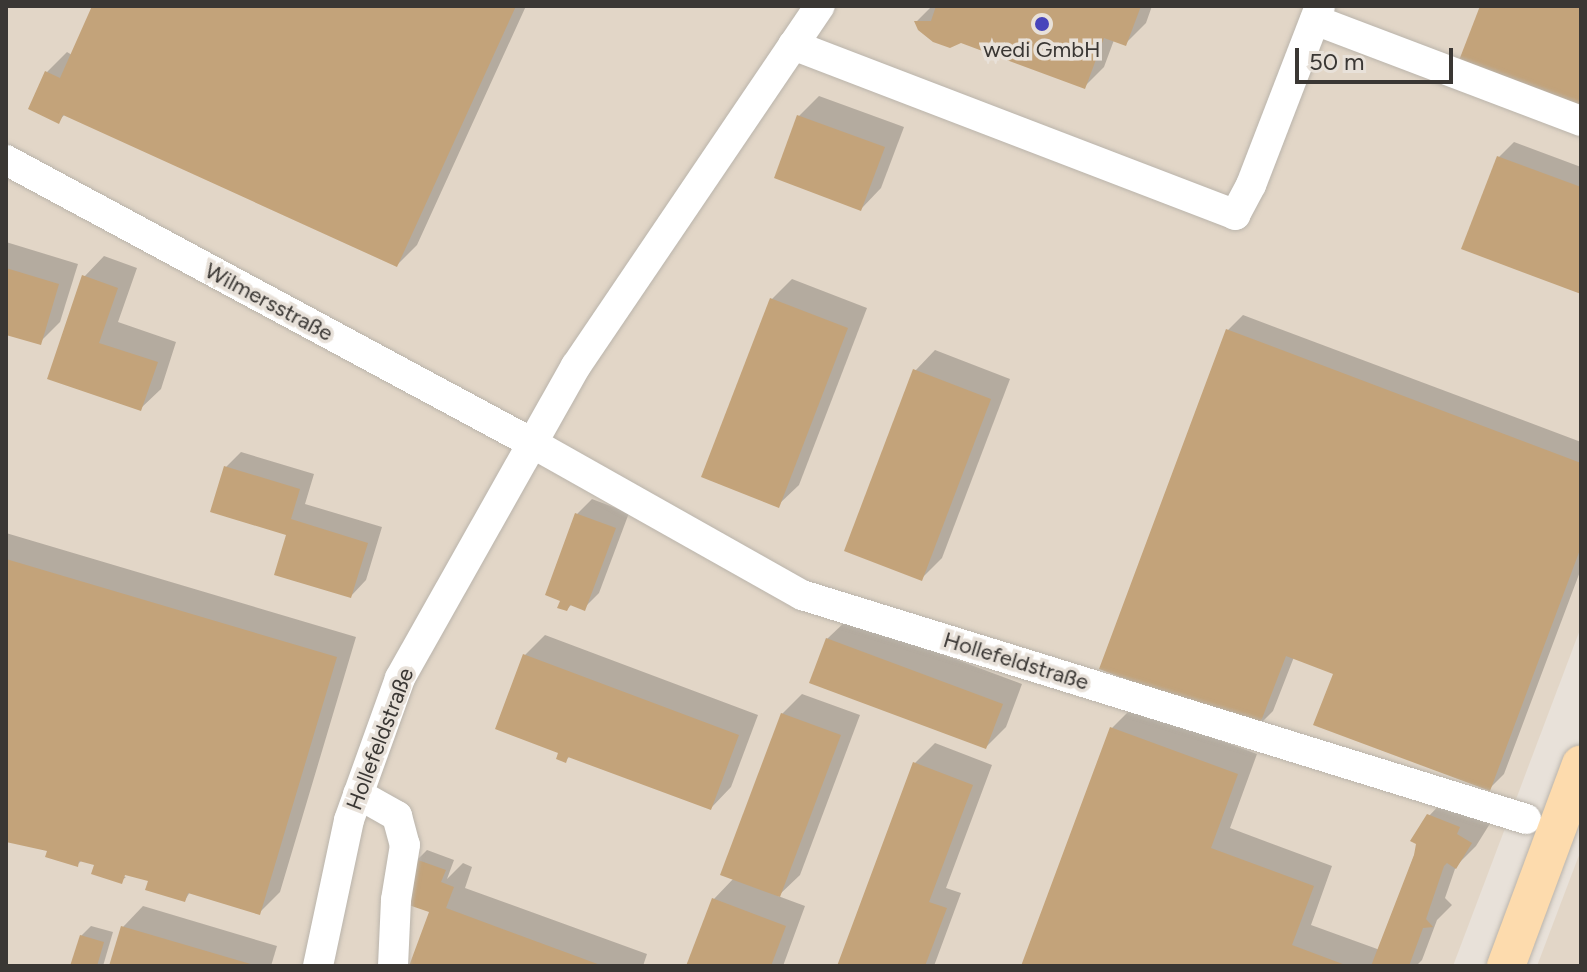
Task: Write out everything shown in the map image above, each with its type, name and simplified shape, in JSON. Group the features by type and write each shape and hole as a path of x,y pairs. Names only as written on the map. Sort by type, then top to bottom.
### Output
{"main road":[{"path":"1506,966 1581,764"}],"street":[{"name":"Hollefeldstraße","path":"318,966 349,820 400,678 576,366 820,6"},
{"path":"793,45 1235,215 1251,185 1318,13 1581,121"},
{"name":"Wilmersstraße","path":"6,160 532,443"},
{"name":"Hollefeldstraße","path":"532,443 802,595 1526,819"},
{"path":"358,794 397,816 405,845 396,900 393,966"}],"shaded area":[{"path":"6,6 1581,6 1581,627 1453,966 6,966"},
{"path":"1581,850 1581,966 1537,966"}],"building":[{"path":"92,6 516,6 397,267 63,115 59,124 28,109 45,71 60,78"},
{"path":"936,6 1141,6 1126,46 1104,38 1085,89 961,43 950,48 933,42 918,30 914,21 931,21"},
{"path":"1480,6 1581,6 1581,108 1458,63"},
{"path":"797,115 885,147 861,211 774,178"},
{"path":"1497,156 1581,187 1581,294 1461,249"},
{"path":"6,268 59,284 41,345 6,335"},
{"path":"82,275 118,288 99,343 158,362 141,411 47,379"},
{"path":"770,298 848,328 779,508 701,477"},
{"path":"1226,329 1581,463 1581,547 1490,791 1313,725 1333,674 1286,656 1258,729 1099,669"},
{"path":"913,369 991,399 922,581 844,551"},
{"path":"224,466 300,489 291,519 368,543 351,598 274,575 286,535 210,512"},
{"path":"575,513 616,528 585,611 570,605 567,611 557,608 560,601 545,595"},
{"path":"6,559 337,657 260,915 188,893 185,902 145,890 148,881 125,875 122,884 91,874 94,865 79,861 78,867 45,857 47,851 6,842"},
{"path":"826,638 1003,704 986,749 809,683"},
{"path":"523,654 739,735 711,810 568,757 566,763 556,759 558,753 495,729"},
{"path":"781,713 841,735 780,897 720,875"},
{"path":"1110,727 1238,774 1211,848 1314,886 1292,945 1348,966 1021,966"},
{"path":"913,762 973,785 929,902 947,908 925,966 837,966"},
{"path":"1427,814 1460,827 1457,834 1472,843 1456,869 1447,863 1444,866 1426,919 1433,927 1423,928 1409,966 1371,966 1414,855 1416,844 1410,841"},
{"path":"415,859 446,870 441,882 454,887 446,908 603,966 409,966 429,912 400,902"},
{"path":"712,898 786,926 771,966 686,966"},
{"path":"121,926 254,965 254,966 109,966"},
{"path":"80,935 104,942 97,966 70,966"}],"place":[{"name":"wedi GmbH","path":"1042,24"}]}
